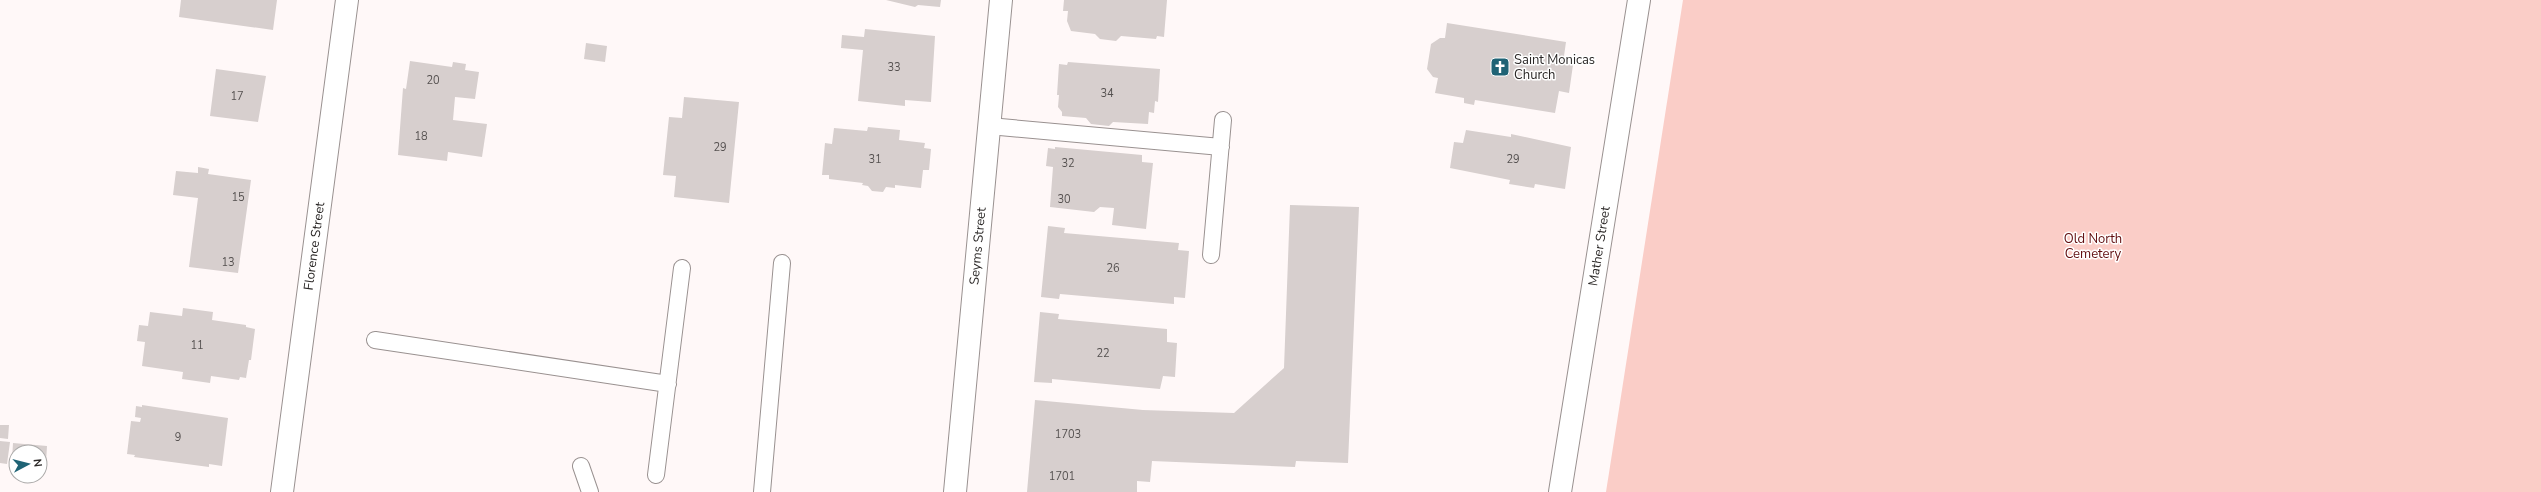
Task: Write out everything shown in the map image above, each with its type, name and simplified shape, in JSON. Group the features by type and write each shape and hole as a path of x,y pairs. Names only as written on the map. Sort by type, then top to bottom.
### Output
{"street":[{"name":"Florence Street","path":"282,492 347,0"},
{"name":"Seyms Street","path":"955,492 1001,0"},
{"name":"Mather Street","path":"1560,492 1639,0"}],"lane":[{"path":"1211,255 1223,120"},
{"path":"989,126 1221,147"},
{"path":"762,485 782,263"},
{"path":"656,475 682,268"},
{"path":"375,340 668,384"},
{"path":"582,466 590,492"}],"green space":[{"name":"Old North Cemetery","path":"1683,0 2541,0 2541,492 1606,492"}],"building":[{"path":"181,0 277,0 273,30 179,17"},
{"path":"886,0 941,0 940,7 918,5 915,7"},
{"path":"1064,0 1167,0 1164,37 1157,36 1156,39 1121,36 1116,41 1100,39 1095,34 1071,31 1067,21 1068,11 1063,11"},
{"name":"Saint Monicas Church","path":"1447,23 1566,42 1563,63 1573,65 1569,93 1559,91 1555,113 1475,100 1474,105 1464,103 1464,98 1435,93 1438,78 1433,77 1427,69 1431,44 1440,38 1445,38"},
{"path":"865,29 935,36 931,102 905,100 905,106 858,101 863,50 841,48 842,35 864,37"},
{"path":"586,43 607,46 605,62 584,59"},
{"path":"410,61 452,67 453,62 466,64 465,70 479,72 475,99 455,97 453,120 487,124 482,157 448,152 447,161 398,155 403,88 406,89"},
{"path":"1068,62 1160,69 1158,102 1155,101 1154,113 1149,112 1148,124 1113,122 1109,126 1091,124 1086,118 1062,116 1062,112 1058,107 1059,95 1057,95 1059,64 1067,65"},
{"path":"216,69 266,76 258,122 210,116"},
{"path":"684,97 739,102 729,203 674,197 676,176 663,175 669,117 682,118"},
{"path":"868,127 900,130 899,140 925,143 924,148 931,149 929,170 923,170 921,188 895,185 895,188 886,187 883,192 872,191 868,186 862,185 863,183 829,179 829,175 822,175 825,143 832,144 834,128 867,131"},
{"path":"1466,130 1511,137 1511,134 1571,147 1565,189 1535,184 1534,188 1509,184 1510,180 1450,168 1454,142 1463,143"},
{"path":"1055,147 1142,155 1142,162 1153,163 1146,229 1112,225 1114,208 1100,207 1094,212 1050,207 1053,167 1046,166 1048,148 1055,149"},
{"path":"198,167 209,169 208,174 251,180 238,273 189,267 198,198 173,195 176,171 198,173"},
{"path":"1290,205 1359,207 1348,463 1296,461 1295,467 1152,461 1150,482 1137,481 1137,492 1027,492 1035,400 1143,410 1234,413 1284,368"},
{"path":"1048,226 1065,228 1064,233 1179,243 1178,250 1189,251 1185,298 1174,297 1174,304 1060,294 1059,299 1041,297"},
{"path":"183,308 213,312 212,320 246,325 246,327 255,329 251,360 249,360 246,378 240,377 239,380 211,376 210,383 182,379 183,372 142,366 145,342 137,341 139,325 148,326 150,312 182,316"},
{"path":"1040,312 1059,314 1058,319 1167,329 1167,342 1177,343 1175,377 1163,376 1160,389 1052,379 1052,383 1034,382"},
{"path":"142,405 228,418 222,466 209,464 209,467 134,457 135,455 127,454 131,421 140,422 141,418 135,417 136,406 142,407"},
{"path":"0,425 9,425 8,439 0,438"},
{"path":"0,441 10,442 10,444 8,444 7,464 0,463"}],"place":[{"name":"Saint Monicas Church","path":"1500,67"}]}
